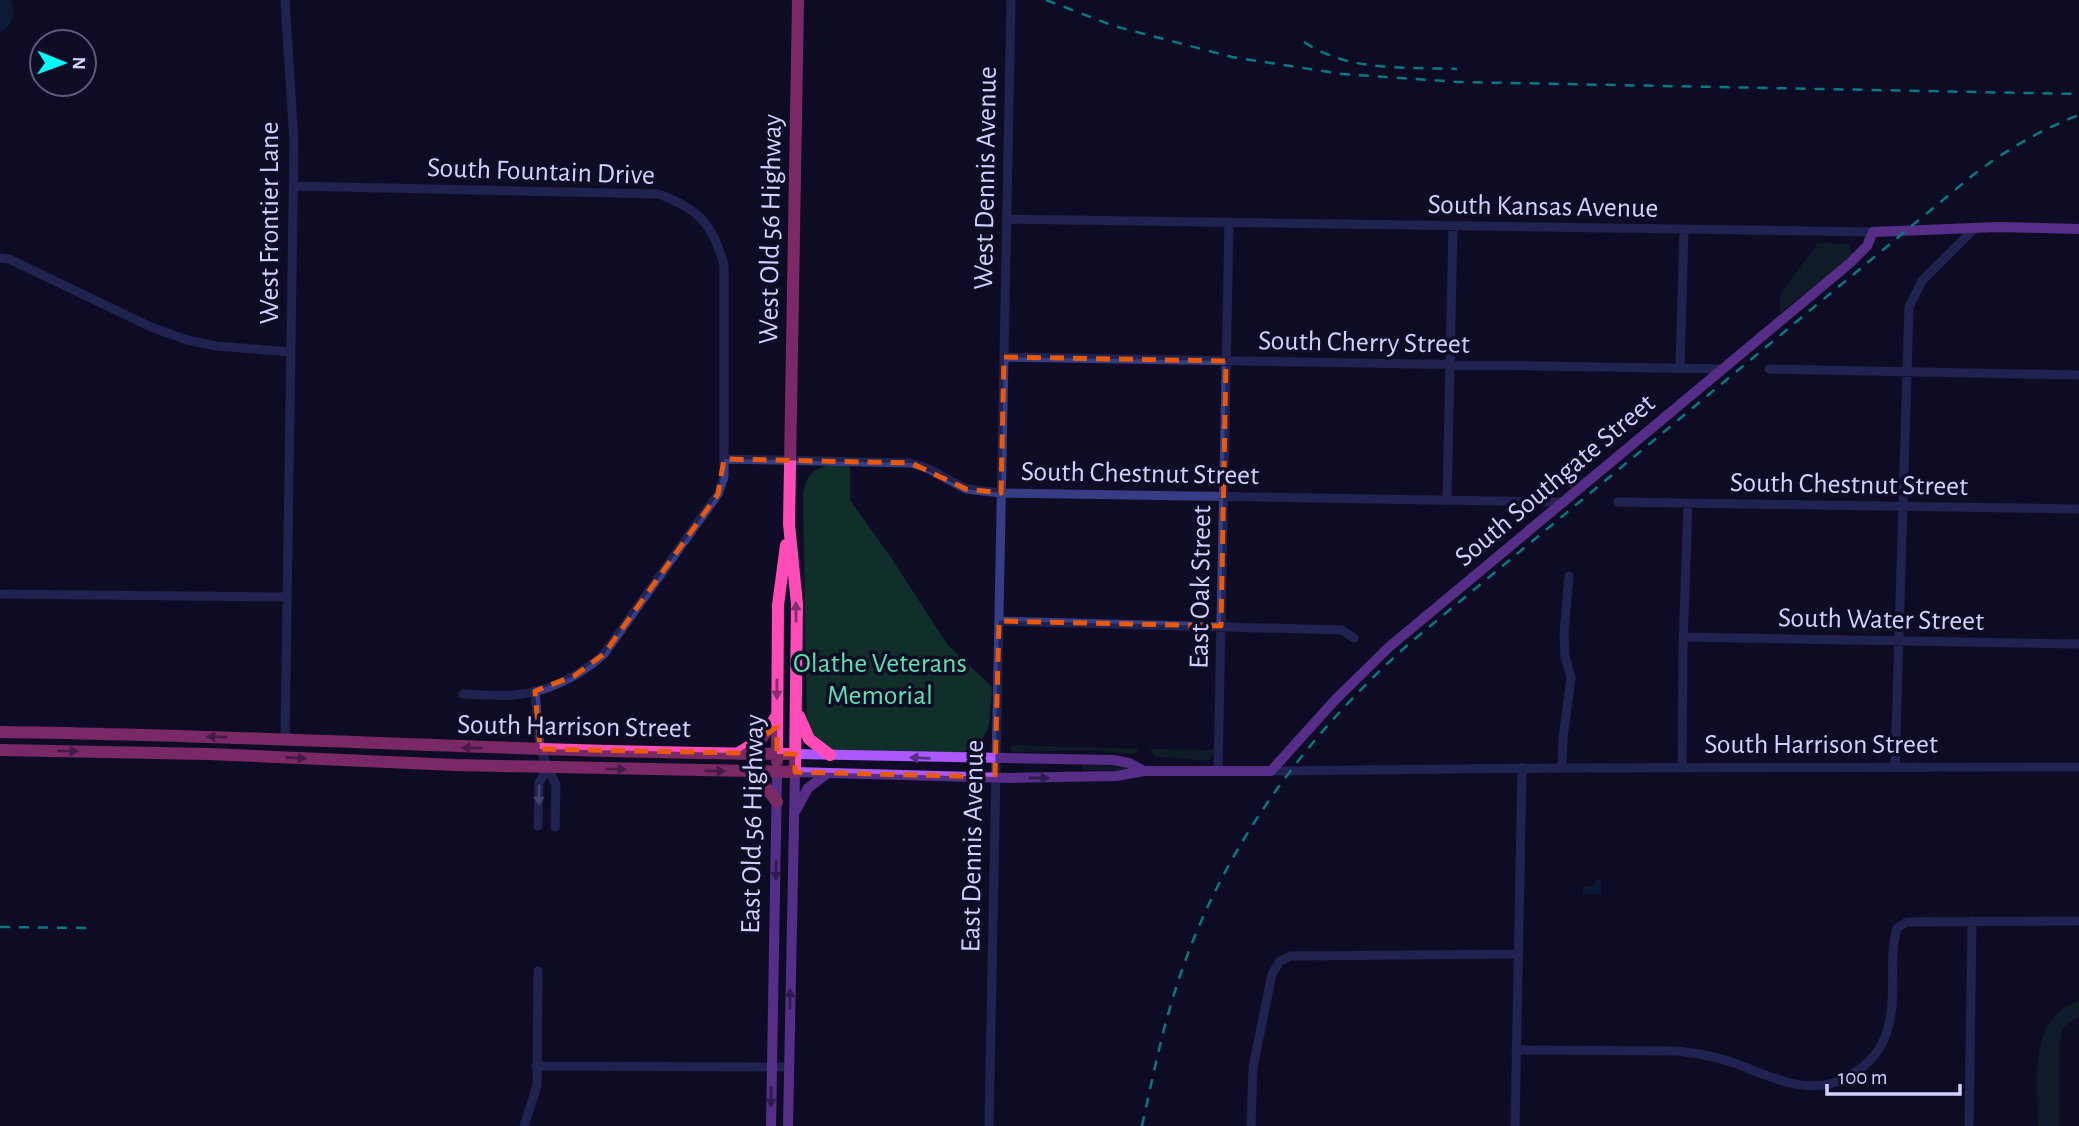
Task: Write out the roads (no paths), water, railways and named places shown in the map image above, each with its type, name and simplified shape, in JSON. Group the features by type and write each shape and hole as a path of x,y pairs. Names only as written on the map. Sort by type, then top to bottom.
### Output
{"highway":[{"name":"West Old 56 Highway","path":"790,460 798,0"},
{"name":"East Old 56 Highway","path":"790,460 789,524 797,604 795,772"},
{"name":"East Old 56 Highway","path":"777,772 778,606 789,524"},
{"path":"796,706 809,740 830,755"},
{"path":"738,753 761,739 777,713"},
{"name":"South Harrison Street","path":"0,732 285,738 465,748 795,754"},
{"name":"South Harrison Street","path":"0,750 795,772"},
{"path":"746,771 761,781 777,802"}],"main road":[{"name":"South Kansas Avenue","path":"1873,232 1975,228 2079,229"},
{"name":"South Southgate Street","path":"1271,771 1335,700 1389,647 1850,263 1867,246 1873,232"},
{"name":"South Harrison Street","path":"795,754 1113,760 1144,771"},
{"name":"South Harrison Street","path":"795,772 995,777 1116,776 1144,771 1271,771"},
{"name":"East Old 56 Highway","path":"771,1126 777,772"},
{"name":"East Old 56 Highway","path":"788,1126 795,772"},
{"path":"794,816 808,788 829,773"}],"street":[{"name":"West Frontier Lane","path":"285,0 294,142 285,738"},
{"name":"West Dennis Avenue","path":"1004,357 1011,0"},
{"name":"South Fountain Drive","path":"294,186 658,194 678,201 692,210 714,235 724,266 724,477 718,494 604,654 592,665 574,676 535,691 516,695 463,694"},
{"name":"South Kansas Avenue","path":"1006,219 1873,232"},
{"name":"East Oak Street","path":"1218,771 1228,223"},
{"path":"1447,500 1453,226"},
{"path":"1895,767 1908,320 1915,291 1922,281 1975,228"},
{"path":"1680,367 1684,229"},
{"path":"0,258 9,259 151,327 187,340 217,346 290,352"},
{"name":"South Cherry Street","path":"1004,357 1722,369"},
{"name":"East Dennis Avenue","path":"989,1126 1004,357"},
{"path":"1769,369 2079,375"},
{"name":"South Chestnut Street","path":"724,459 911,463 927,468 966,489 1001,493 1562,502"},
{"name":"South Chestnut Street","path":"1618,502 2079,509"},
{"path":"1682,768 1688,504"},
{"path":"1562,768 1571,677 1565,657 1564,632 1569,576"},
{"path":"0,594 286,597"},
{"path":"999,621 1342,630 1354,638"},
{"name":"South Water Street","path":"1683,637 2079,644"},
{"path":"535,691 540,749 556,785 555,827"},
{"path":"538,826 539,783 548,767"},
{"name":"South Harrison Street","path":"1271,771 2079,767"},
{"path":"1515,1126 1522,768"},
{"path":"1969,1126 1972,921"},
{"path":"1516,1050 1700,1053 1795,1085 1824,1085 1853,1074 1872,1058 1883,1041 1892,1011 1893,940 1897,928 1907,922 2079,921"},
{"path":"1251,1126 1255,1056 1272,974 1280,961 1291,956 1518,954"},
{"path":"524,1126 537,1086 538,971"},
{"path":"536,1066 789,1068"}],"water":[{"path":"0,0 11,0 14,10 10,22 0,32"},
{"path":"1595,880 1601,880 1601,894 1583,894 1583,886 1594,886"}],"waterway":[{"path":"2045,1126 2044,1073 2047,1045 2056,1024 2079,1010"}],"railway":[{"path":"1046,0 1114,26 1232,57 1342,74 1459,82 2079,94"},
{"path":"1304,42 1321,52 1358,63 1457,69"},
{"path":"1142,1126 1175,991 1193,940 1215,892 1240,845 1269,800 1335,717 1411,642 1973,175 2024,141 2079,115"},
{"path":"0,927 87,928"}],"park label":[{"name":"Olathe Veterans Memorial","path":"880,678"}]}
